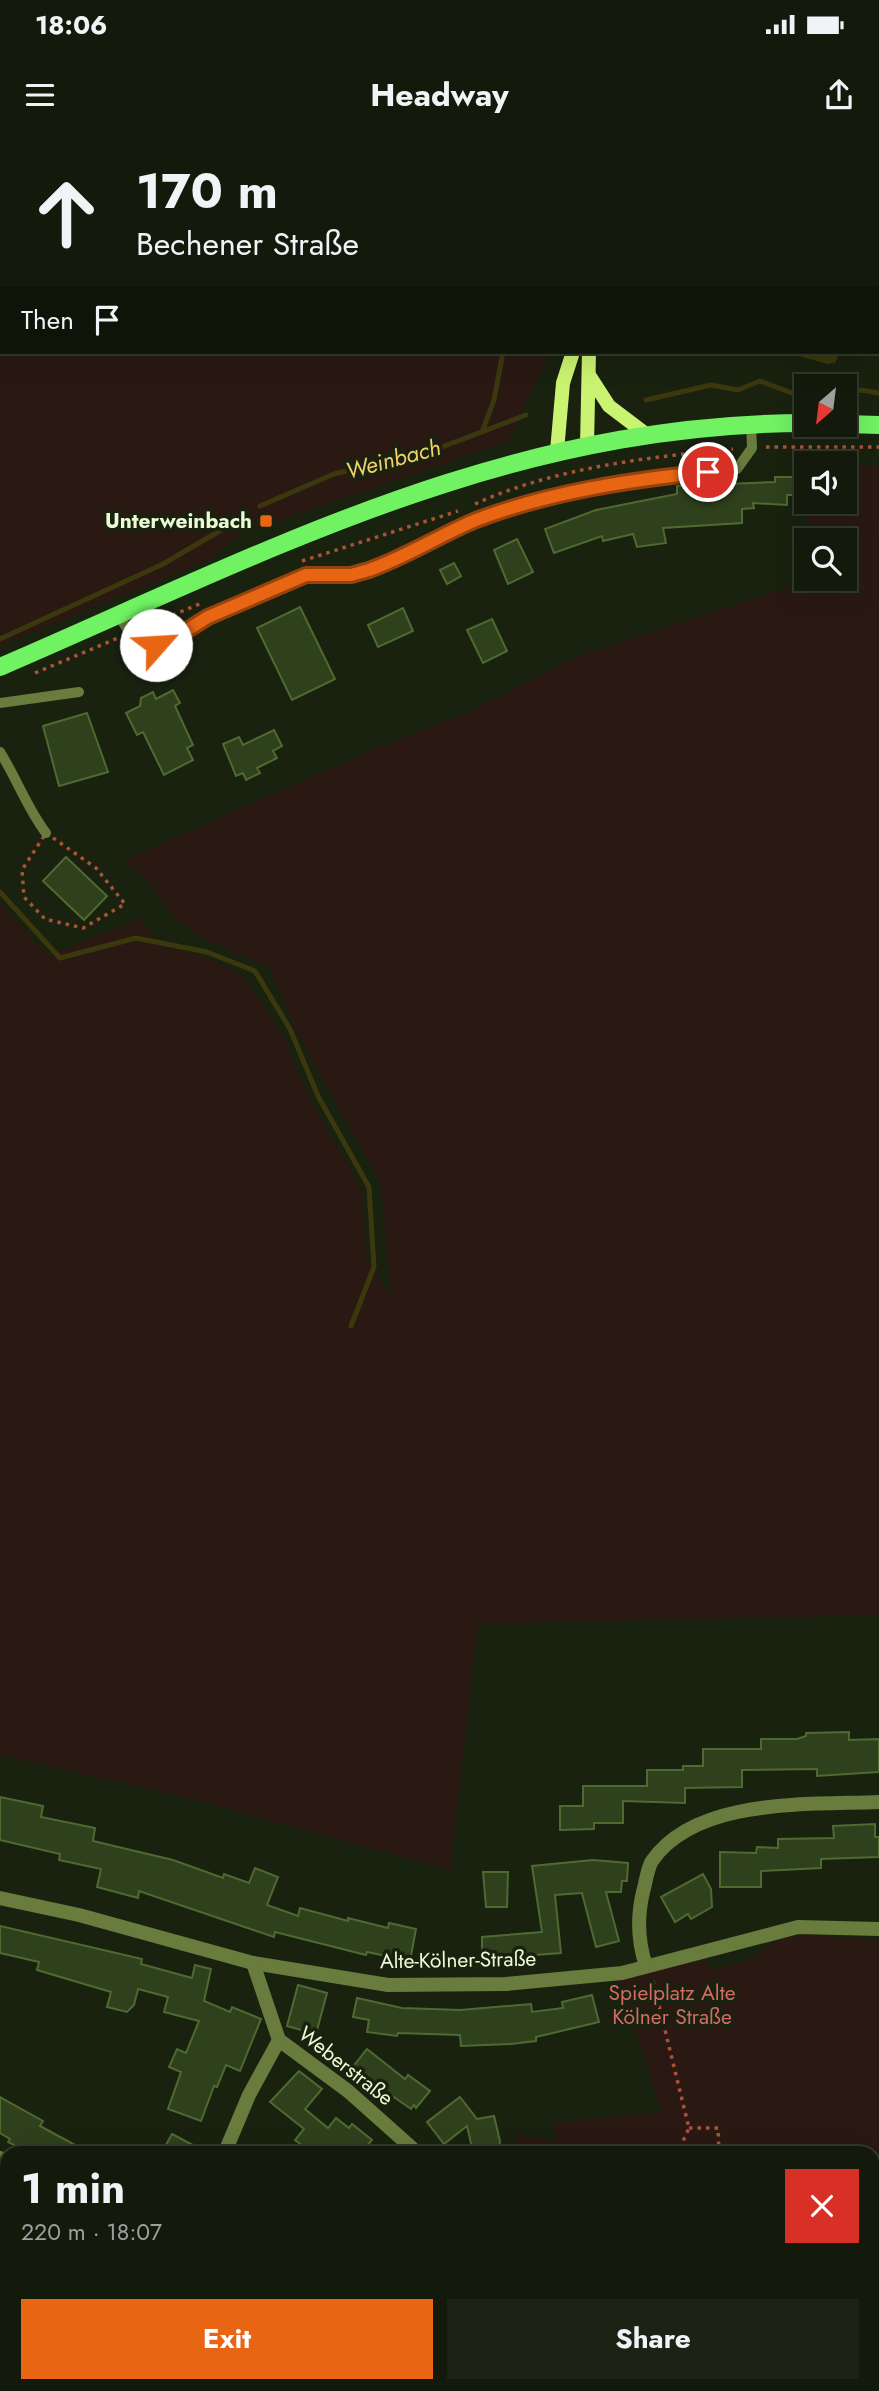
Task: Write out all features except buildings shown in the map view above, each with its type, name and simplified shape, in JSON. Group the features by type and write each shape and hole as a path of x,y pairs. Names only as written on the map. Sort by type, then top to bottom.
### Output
{"main road":[{"path":"557,452 562,392 572,354"},
{"path":"587,445 589,354"},
{"path":"588,373 610,406 646,434"},
{"path":"0,667 374,506 476,472 587,445 646,434 751,424 794,423"},
{"path":"858,424 879,425"}],"street":[{"path":"648,1965 639,1944 640,1903 650,1863 690,1829 731,1813 771,1807 879,1802"},
{"name":"Alte-Kölner-Straße","path":"0,1898 79,1915 253,1963 388,1985 506,1984 622,1973 798,1927 879,1928"},
{"name":"Weberstraße","path":"253,1963 279,2040 348,2091 410,2146"},
{"path":"228,2146 249,2095 279,2040"}],"lane":[{"path":"119,615 134,639 143,645 168,642 208,617 306,575 351,575 369,570 476,520 529,503 582,490 737,469 752,447 751,424"},
{"path":"0,703 79,692"},
{"path":"0,752 16,778 32,815 46,833"}],"path":[{"path":"46,833 96,868 125,904 83,928 45,919 24,897 22,870 46,833"},
{"path":"648,1965 689,2128 680,2146"},
{"path":"689,2128 718,2128 719,2146"}],"green space":[{"path":"0,354 549,354 508,441 243,533 208,560 0,646"},
{"path":"857,463 879,466 879,1615 478,1624 450,1870 181,1796 0,1755 0,903 48,956 141,918 157,945 207,958 244,977 281,1032 309,1096 362,1191 366,1255 391,1299 381,1184 294,1027 270,968 208,941 177,920 145,877 123,861 372,750 468,712 576,657 794,585 794,591 857,591 857,528 809,528 807,514 857,514"},
{"name":"Spielplatz Alte Kölner Straße","path":"789,1933 879,1940 879,2146 516,2146 516,2135 556,2141 556,2122 662,2112 618,1975 706,1950 710,1970 744,1962"}],"shaded area":[{"path":"791,354 839,354 835,363 828,364"}],"waterway":[{"path":"482,432 494,400 503,354"},
{"name":"Weinbach","path":"646,400 711,385 738,390 760,381 794,392"},
{"name":"Weinbach","path":"858,391 879,393"},
{"name":"Weinbach","path":"260,506 334,474 434,450 526,415"},
{"name":"Weinbach","path":"0,639 163,564 240,519"},
{"path":"0,892 60,958 136,938 207,952 255,971 290,1029 318,1096 369,1187 374,1267 351,1326"}],"place":[{"name":"Unterweinbach","path":"266,521"}],"route":[{"path":"156,645 168,642 208,617 306,575 351,575 369,570 476,520 529,503 625,482 708,472"}]}
